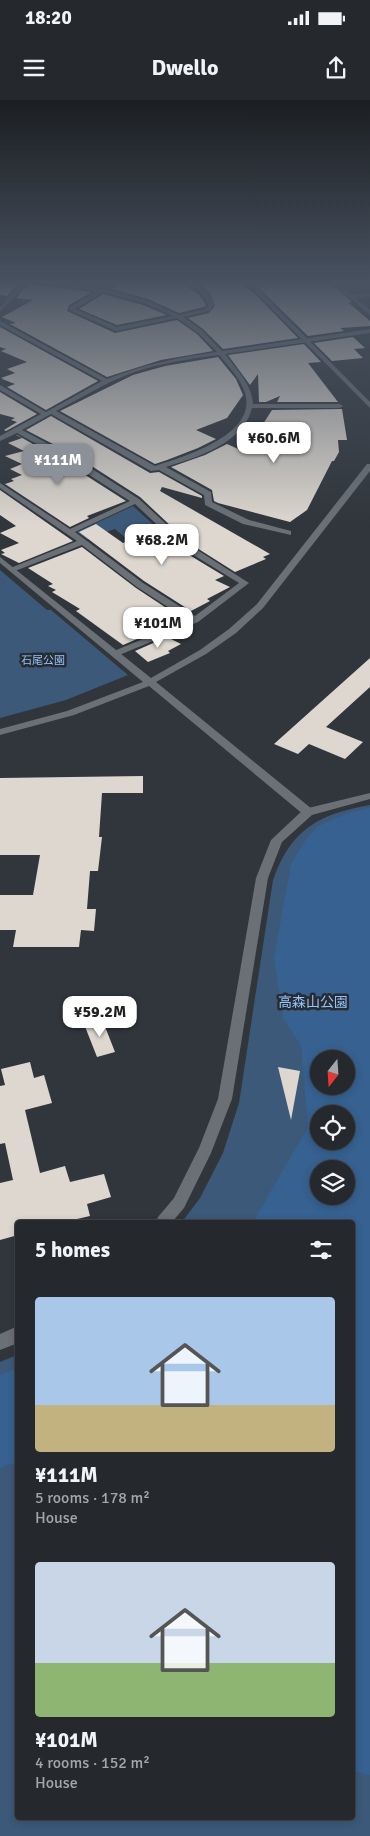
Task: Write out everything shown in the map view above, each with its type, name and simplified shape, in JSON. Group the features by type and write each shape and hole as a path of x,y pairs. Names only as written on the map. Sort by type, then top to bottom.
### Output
{"street":[{"path":"74,363 107,381"},
{"path":"0,439 107,381 161,363"},
{"path":"0,387 154,469 195,456 235,431 245,418 250,406 247,389 228,363"},
{"path":"328,363 370,406"},
{"path":"250,406 340,406"},
{"path":"17,430 72,460 136,501 185,546 245,583 195,620 116,654"},
{"path":"0,732 90,707 152,682 193,659 224,637 260,606 370,466"},
{"path":"160,467 208,494 208,503 246,522 288,533"},
{"path":"0,485 70,532 140,585 195,620"},
{"path":"70,532 136,501"},
{"path":"12,569 82,542"},
{"path":"0,559 308,812"},
{"path":"165,1220 179,1202 206,1150 225,1099 262,878 277,840 308,812 370,796"},
{"path":"0,1342 15,1335"}],"green space":[{"path":"133,506 158,529 128,540 115,529 87,539 77,532"},
{"name":"石尾公園","path":"0,570 128,675 66,700 0,718"},
{"name":"高森山公園","path":"370,805 370,1836 0,1836 0,1362 15,1356 15,1820 355,1820 355,1220 184,1220 200,1198 223,1153 239,1103 273,880 280,863 298,836 322,819 336,813"},
{"path":"370,808 370,1775 355,1772 355,1220 254,1220 308,1127 301,1046 283,1018 274,958 291,864 306,839 318,826 351,812"},
{"path":"15,1369 15,1463 0,1468 0,1375"}],"building":[{"path":"24,363 65,363 98,381 46,410 7,387 15,384 1,378 15,373 7,369"},
{"path":"81,363 151,363 107,377"},
{"path":"183,363 223,363 236,379 243,395 227,418 196,430 216,439 198,448 155,464 60,411 133,375"},
{"path":"234,363 308,363 338,402 277,402 280,396 266,402 259,402 258,374 250,385"},
{"path":"0,392 37,414 6,431 4,430 17,422 11,420 15,418 0,414"},
{"path":"342,409 347,440 338,440 339,452 334,461 332,461 307,510 290,522 218,503 214,501 212,490 171,467 205,455 227,444 245,452 272,410"},
{"path":"51,416 150,473 159,472 202,496 202,498 162,487 160,491 270,554 263,557 266,559 235,572 189,543 140,497 76,456 26,430"},
{"path":"17,435 68,464 126,501 87,516 89,518 70,527 5,484 14,481 11,479 22,475 10,469 22,464 5,456 24,451 8,443 22,438"},
{"path":"0,490 73,541 19,563 1,554 5,553 1,550 19,543 0,533 16,526 0,515"},
{"path":"96,524 123,543 160,530 181,550 224,576 215,580 230,587 207,599 210,601 191,611 144,581 79,532"},
{"path":"82,547 136,588 180,617 154,630 156,631 123,645 76,611 80,609 52,592 56,590 48,586 53,584 28,568"},
{"path":"167,637 181,644 168,651 170,653 148,662 135,651"},
{"path":"370,658 370,687 326,727 363,742 345,759 309,744 298,754 274,744"},
{"path":"143,776 143,793 102,793 99,837 102,837 98,871 90,871 87,909 96,909 94,931 81,930 79,947 13,947 16,930 0,930 0,895 33,895 40,855 0,855 0,778"},
{"path":"102,1019 115,1052 97,1057 84,1024"},
{"path":"30,1062 34,1078 44,1075 52,1103 25,1110 40,1173 65,1166 70,1182 104,1174 111,1197 87,1204 90,1216 73,1220 15,1220 15,1236 0,1240 0,1183 13,1180 5,1143 0,1144 0,1086 5,1085 1,1069"},
{"path":"278,1067 300,1071 291,1120"}]}
